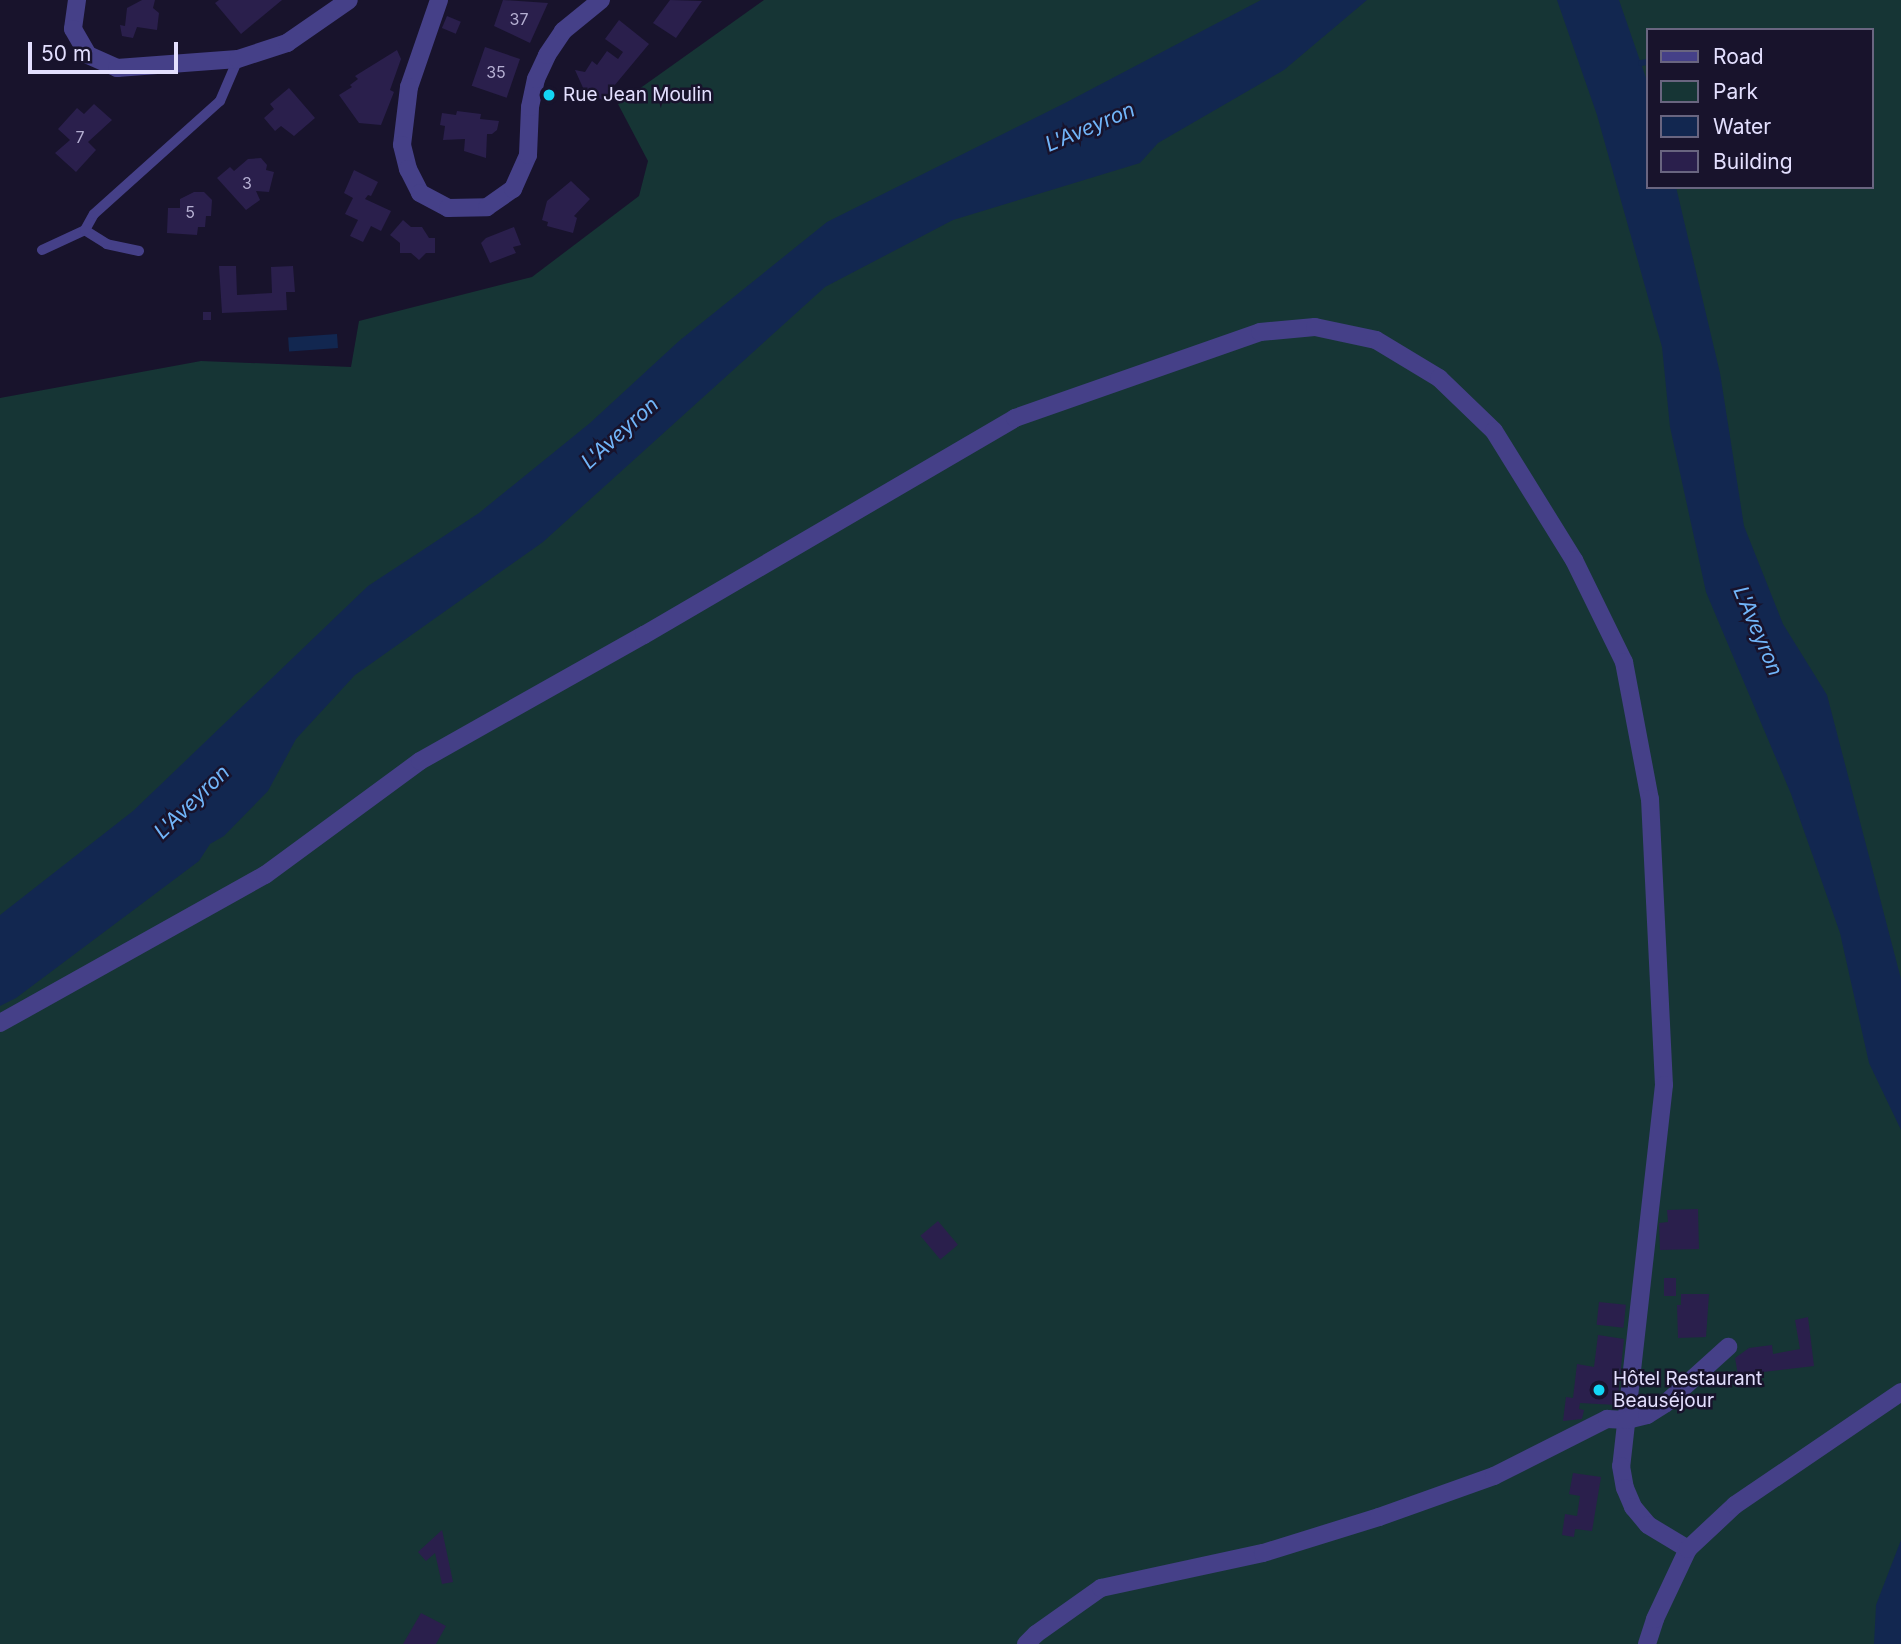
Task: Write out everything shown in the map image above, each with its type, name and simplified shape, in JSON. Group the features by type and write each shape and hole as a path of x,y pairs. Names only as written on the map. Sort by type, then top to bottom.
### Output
{"street":[{"path":"77,0 73,29 88,55 117,68 238,59 287,43 349,0"},
{"path":"439,0 409,87 402,145 408,169 420,193 448,208 487,207 513,189 528,155 530,107 536,79 547,55 564,31 601,0"},
{"path":"0,1023 265,875 420,761 644,635 1015,418 1260,332 1315,327 1376,340 1439,378 1494,431 1574,560 1624,662 1650,799 1664,1086 1622,1466 1625,1488 1633,1507 1648,1525 1688,1549"},
{"path":"1026,1644 1101,1588 1263,1553 1379,1517 1493,1476 1607,1419 1628,1420 1647,1415 1665,1403 1728,1348"},
{"path":"1647,1644 1655,1619 1688,1549 1735,1505 1901,1392"}],"lane":[{"path":"42,250 85,230 94,215 220,101 238,59"},
{"path":"85,230 107,244 139,251"}],"green space":[{"path":"764,0 1901,0 1901,1644 0,1644 0,398 201,361 351,367 359,321 532,277 639,196 648,161 618,104"}],"water":[{"name":"L'Aveyron","path":"1261,0 1367,0 1284,70 1158,143 1140,163 953,220 825,287 543,542 355,675 296,739 268,791 224,836 210,844 199,861 16,998 0,1006 0,915 133,811 368,586 479,513 590,423 679,341 827,222 1065,103"},
{"name":"L'Aveyron","path":"1557,0 1619,0 1646,78 1646,189 1676,189 1720,373 1744,526 1783,624 1827,695 1901,979 1901,1130 1869,1063 1840,933 1791,794 1706,592 1670,427 1662,347 1597,115"},
{"path":"337,334 338,348 289,351 288,337"},
{"path":"1901,1540 1901,1644 1874,1644 1876,1605"}],"building":[{"path":"142,0 155,0 153,8 159,13 157,30 137,27 133,38 122,36 120,25 125,26 127,8"},
{"path":"219,0 282,0 241,34 215,3"},
{"path":"503,0 548,3 530,43 494,26"},
{"path":"670,0 702,1 676,38 653,23"},
{"path":"447,16 461,22 456,34 442,28"},
{"path":"619,20 649,44 614,86 615,92 608,103 584,90 575,70 585,72 592,61 597,65 607,51 618,59 623,52 605,39"},
{"path":"485,47 520,59 507,98 472,86"},
{"path":"397,50 401,59 390,90 394,92 381,125 359,123 339,95 352,87 350,85 358,79 355,76"},
{"path":"289,88 315,118 294,136 281,126 275,131 264,118 274,109 270,104"},
{"path":"94,104 112,120 88,142 96,150 76,172 55,153 70,140 58,129 77,108 84,114"},
{"path":"457,111 481,114 480,119 499,121 497,130 487,134 486,158 464,151 465,139 443,140 445,126 440,125 442,113 456,115"},
{"path":"261,158 267,165 266,170 274,172 269,192 256,191 260,200 246,210 217,178 230,167 234,171 248,159"},
{"path":"354,170 378,182 371,196 368,195 365,199 391,211 381,231 371,226 363,242 350,236 358,220 345,214 353,198 344,193"},
{"path":"571,181 590,199 574,216 577,218 573,233 547,226 548,222 542,220 547,201"},
{"path":"194,192 204,192 212,200 211,216 206,216 205,227 198,227 197,235 167,233 168,208 180,208 180,199"},
{"path":"403,220 411,227 422,227 429,238 435,238 435,253 426,253 419,260 411,253 400,253 400,243 390,235"},
{"path":"514,227 521,245 513,247 516,253 490,263 481,243 486,238"},
{"path":"219,266 236,266 237,295 272,293 271,267 293,266 295,292 286,292 287,310 222,313"},
{"path":"203,312 211,312 211,320 203,320"},
{"path":"1698,1209 1699,1249 1660,1250 1659,1223 1668,1222 1667,1210"},
{"path":"938,1221 958,1245 940,1260 920,1236"},
{"path":"1664,1278 1676,1278 1676,1296 1664,1296"},
{"path":"1681,1294 1709,1294 1706,1337 1678,1338 1677,1305 1681,1305"},
{"path":"1599,1302 1626,1305 1623,1328 1597,1325"},
{"path":"1808,1317 1814,1366 1738,1375 1735,1358 1749,1348 1772,1345 1773,1354 1800,1349 1795,1320"},
{"path":"1598,1335 1624,1339 1617,1405 1580,1403 1579,1409 1584,1410 1582,1419 1563,1421 1566,1397 1573,1398 1577,1364 1594,1367"},
{"path":"1573,1473 1601,1477 1592,1531 1575,1529 1574,1537 1562,1535 1565,1514 1577,1516 1580,1496 1569,1494"},
{"path":"442,1530 453,1582 442,1584 435,1553 426,1561 418,1552"},
{"path":"421,1613 446,1626 436,1644 403,1644"}],"waterway":[{"path":"1641,63 1646,62"}],"place":[{"name":"Rue Jean Moulin","path":"549,95"},
{"name":"Hôtel Restaurant Beauséjour","path":"1599,1390"}]}
